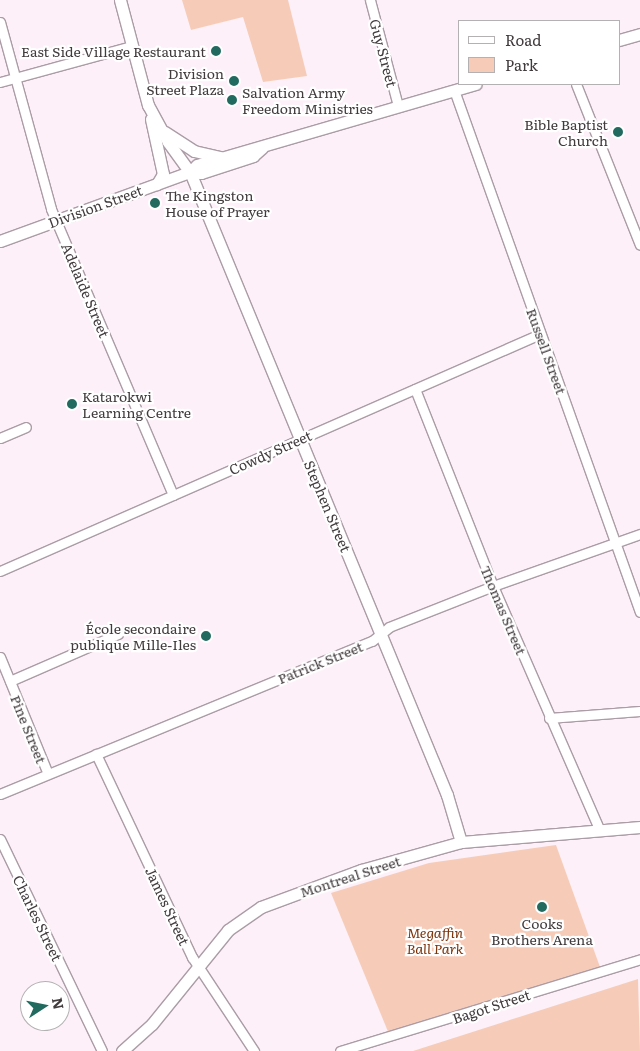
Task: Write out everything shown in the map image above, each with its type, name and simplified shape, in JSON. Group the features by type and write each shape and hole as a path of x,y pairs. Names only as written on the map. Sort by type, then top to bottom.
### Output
{"main road":[{"path":"120,0 148,105 163,174 157,184"},
{"path":"620,40 640,34"},
{"name":"Division Street","path":"0,241 190,172 197,166 223,157 262,148 472,85"},
{"name":"Stephen Street","path":"148,105 161,130 190,172 447,795 461,842"},
{"path":"161,130 194,151 223,157"},
{"name":"Division Street","path":"190,172 200,173 253,156 262,148"},
{"name":"Montreal Street","path":"122,1051 152,1024 228,930 261,907 361,870 461,842 640,827"}],"street":[{"name":"Guy Street","path":"370,0 398,106"},
{"name":"Adelaide Street","path":"0,22 55,220 173,495"},
{"path":"0,82 132,46"},
{"path":"576,85 640,245"},
{"name":"Russell Street","path":"454,90 640,612"},
{"name":"Cowdy Street","path":"0,571 540,334"},
{"name":"Thomas Street","path":"415,389 493,586 599,829"},
{"path":"0,438 26,427"},
{"name":"Patrick Street","path":"0,794 372,641 389,627 493,586 640,534"},
{"path":"10,681 118,634"},
{"name":"Pine Street","path":"0,657 48,774"},
{"path":"549,718 640,711"},
{"name":"James Street","path":"96,754 198,966 254,1051"},
{"name":"Charles Street","path":"0,839 102,1051"},
{"name":"Bagot Street","path":"340,1051 640,959"}],"green space":[{"path":"182,0 288,0 307,76 263,82 243,17 191,30"},
{"name":"Megaffin Ball Park","path":"556,845 600,967 389,1034 331,893 429,863"},
{"path":"638,979 640,1051 413,1051"}],"place":[{"name":"East Side Village Restaurant","path":"216,51"},
{"name":"Division Street Plaza","path":"234,81"},
{"name":"Salvation Army Freedom Ministries","path":"232,100"},
{"name":"Bible Baptist Church","path":"618,132"},
{"name":"The Kingston House of Prayer","path":"155,203"},
{"name":"Katarokwi Learning Centre","path":"72,404"},
{"name":"École secondaire publique Mille-Iles","path":"206,636"},
{"name":"Cooks Brothers Arena","path":"542,907"}]}
